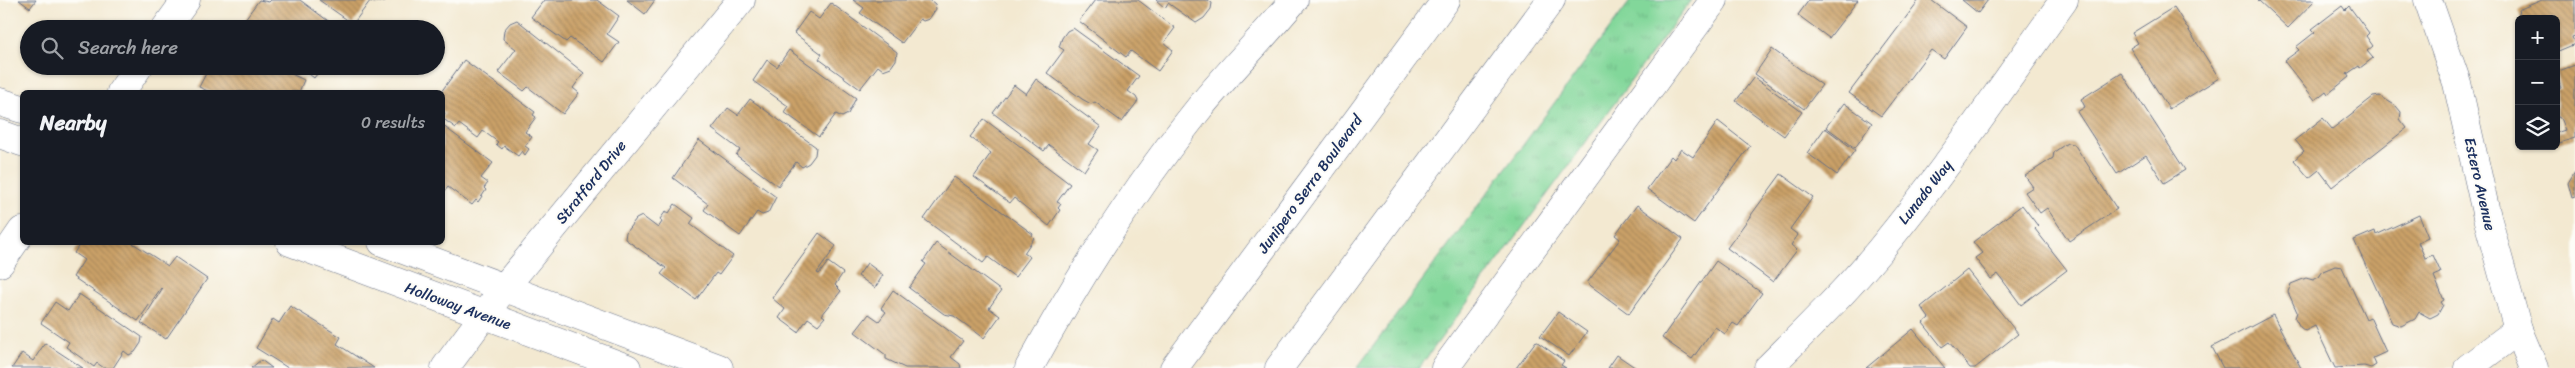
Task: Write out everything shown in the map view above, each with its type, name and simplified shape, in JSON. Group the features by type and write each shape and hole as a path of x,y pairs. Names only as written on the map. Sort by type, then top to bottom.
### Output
{"street":[{"path":"172,20 186,0"},
{"name":"Stratford Drive","path":"445,368 482,315 741,0"},
{"path":"1029,368 1072,290 1120,215 1197,111 1294,0"},
{"name":"Junipero Serra Boulevard","path":"1174,368 1446,0"},
{"path":"1279,368 1551,0"},
{"path":"1445,368 1714,0"},
{"name":"Lunado Way","path":"1768,368 1812,325 1879,252 1940,174 2064,0"},
{"name":"Estero Avenue","path":"2428,0 2457,83 2487,217 2518,330 2534,368"},
{"path":"122,90 133,75"},
{"path":"0,102 20,108"},
{"path":"0,134 20,141"},
{"path":"0,263 20,234"},
{"name":"Holloway Avenue","path":"298,245 627,368"},
{"path":"390,245 719,368"},
{"path":"2468,368 2518,330"}],"green space":[{"path":"1631,0 1691,0 1419,368 1357,368"}],"building":[{"path":"19,0 36,0 30,8"},
{"path":"259,0 269,2 271,0 300,0 327,20 246,20 245,19"},
{"path":"319,0 385,0 374,3 370,1 356,20 347,20"},
{"path":"544,0 597,0 619,16 607,34 619,42 604,62 570,38 566,42 531,17"},
{"path":"627,0 655,0 645,14"},
{"path":"853,0 930,0 935,4 936,9 929,19 923,21 920,19 902,43 860,13 864,8"},
{"path":"1095,0 1138,0 1175,28 1164,43 1173,50 1158,71 1131,51 1126,57 1079,21"},
{"path":"1156,0 1208,0 1212,3 1211,9 1204,18 1196,23 1168,3 1165,8"},
{"path":"1809,0 1858,0 1829,38 1798,15"},
{"path":"1919,0 1931,0 1967,27 1944,59 1931,50 1881,116 1849,93"},
{"path":"1962,0 1988,0 1978,13"},
{"path":"2258,0 2315,0 2288,28"},
{"path":"2542,0 2575,0 2575,36 2572,37 2575,44 2560,50 2560,15 2520,15 2518,10"},
{"path":"831,3 897,52 896,60 891,67 883,70 878,66 860,89 819,59 822,54 794,33 809,12 819,19"},
{"path":"2342,6 2345,10 2349,6 2369,33 2366,36 2373,46 2367,51 2373,58 2360,68 2359,66 2347,74 2349,77 2328,94 2326,91 2315,100 2284,61 2299,50 2296,47 2315,32 2312,29"},
{"path":"2174,7 2219,78 2169,109 2130,48 2138,43 2132,33"},
{"path":"517,20 584,73 573,88 579,93 563,114 528,87 524,91 498,72 516,49 503,39 504,30 510,23"},
{"path":"1073,28 1139,76 1128,91 1138,101 1122,122 1095,102 1091,104 1082,99 1047,73 1064,50 1059,47 1062,38 1067,31"},
{"path":"1772,49 1822,85 1804,109 1755,74"},
{"path":"789,50 856,98 848,114 842,117 836,114 819,137 784,112 788,106 753,81 767,60 777,67"},
{"path":"464,60 535,112 533,115 536,117 525,132 532,137 525,146 529,149 525,155 522,151 518,156 504,146 502,149 496,144 498,142 483,131 478,138 459,124 456,128 445,120 445,90 442,90"},
{"path":"2575,65 2575,138 2560,143 2560,132 2565,130 2560,118 2560,71"},
{"path":"2122,73 2185,170 2164,183 2146,155 2117,174 2077,112 2085,107 2081,99"},
{"path":"205,75 294,75 304,80 300,90 206,90 199,87"},
{"path":"1754,77 1802,112 1784,136 1736,101"},
{"path":"1036,79 1101,127 1089,144 1098,150 1084,171 1049,145 1044,151 993,113 1014,85 1026,94"},
{"path":"2380,96 2396,106 2401,112 2400,119 2407,128 2332,187 2319,170 2309,178 2294,160 2304,151 2295,140 2323,118 2332,129 2373,97"},
{"path":"750,99 816,147 815,155 809,163 802,167 796,162 778,186 736,155 740,150 712,129 728,108 738,115"},
{"path":"1844,103 1872,123 1855,148 1826,127"},
{"path":"984,119 1070,184 1057,202 1061,204 1058,208 1060,210 1049,226 1014,198 1010,203 974,177 991,153 970,137"},
{"path":"1718,121 1750,146 1694,223 1647,189 1671,156 1674,159 1681,149 1693,157"},
{"path":"445,127 493,163 481,178 488,183 478,202 476,200 472,205 448,187 445,191"},
{"path":"1825,128 1855,150 1837,175 1807,153"},
{"path":"699,140 776,197 768,213 762,215 757,212 740,236 704,210 708,204 673,178"},
{"path":"2067,143 2074,144 2117,209 2069,241 2047,208 2040,213 2025,192 2033,187 2025,176 2053,158 2054,152"},
{"path":"2575,171 2575,197 2572,198 2568,183"},
{"path":"1781,174 1813,197 1790,229 1798,235 1791,245 1797,250 1773,282 1727,248"},
{"path":"954,177 1033,234 1034,238 1024,253 1030,257 1015,277 988,257 983,263 924,219"},
{"path":"675,204 694,218 690,224 733,256 719,275 716,273 696,300 661,274 666,268 625,239 626,232 636,219 642,216 658,228 662,222 660,219 666,211 669,213"},
{"path":"1637,205 1683,239 1629,314 1587,283 1620,239 1615,235"},
{"path":"2022,205 2038,226 2035,229 2067,270 2021,305 1998,274 1991,279 1975,258 1982,253 1973,242"},
{"path":"2419,215 2428,237 2418,242 2425,258 2433,255 2441,273 2434,276 2444,300 2441,302 2443,305 2438,314 2430,318 2419,312 2415,319 2401,326 2392,323 2354,240 2375,231 2376,235"},
{"path":"819,233 836,246 817,273 819,274 828,262 843,273 835,285 841,291 822,315 825,317 818,325 808,318 798,332 779,318 785,309 772,298"},
{"path":"936,243 1001,291 989,308 1000,316 984,338 954,316 944,314 909,288 926,264 923,262"},
{"path":"79,245 136,245 168,266 175,257 207,279 166,339 141,323 161,288 138,321 73,277 84,260 74,253"},
{"path":"1716,261 1762,293 1738,326 1733,323 1725,334 1715,327 1692,359 1662,338"},
{"path":"867,263 883,275 875,288 858,276"},
{"path":"2335,266 2342,267 2366,319 2370,317 2386,352 2373,358 2376,365 2371,368 2364,366 2335,368 2315,326 2305,331 2300,327 2295,318 2297,312 2288,292 2291,284 2306,278 2313,280 2319,277 2323,271"},
{"path":"1967,270 2018,334 1975,368 1970,368 1949,342 1942,347 1923,323 1929,318 1921,307"},
{"path":"893,290 963,341 951,357 960,364 961,368 905,368 886,359 886,355 855,332 869,314 879,321 886,312 881,308"},
{"path":"79,294 142,337 141,343 135,352 129,355 124,351 113,368 104,368 97,363 94,367 66,347 69,342 41,323 55,302 68,311"},
{"path":"290,306 341,337 337,344 374,368 288,368 256,348 273,319 279,323"},
{"path":"1558,312 1587,332 1569,356 1540,336"},
{"path":"2273,315 2301,368 2223,368 2212,347"},
{"path":"1913,329 1945,368 1866,368"},
{"path":"1536,341 1564,361 1561,365 1566,368 1516,368"},
{"path":"45,343 83,368 12,368 22,353 33,361"},
{"path":"1617,355 1636,368 1608,368"},
{"path":"261,360 272,368 251,368"}]}
